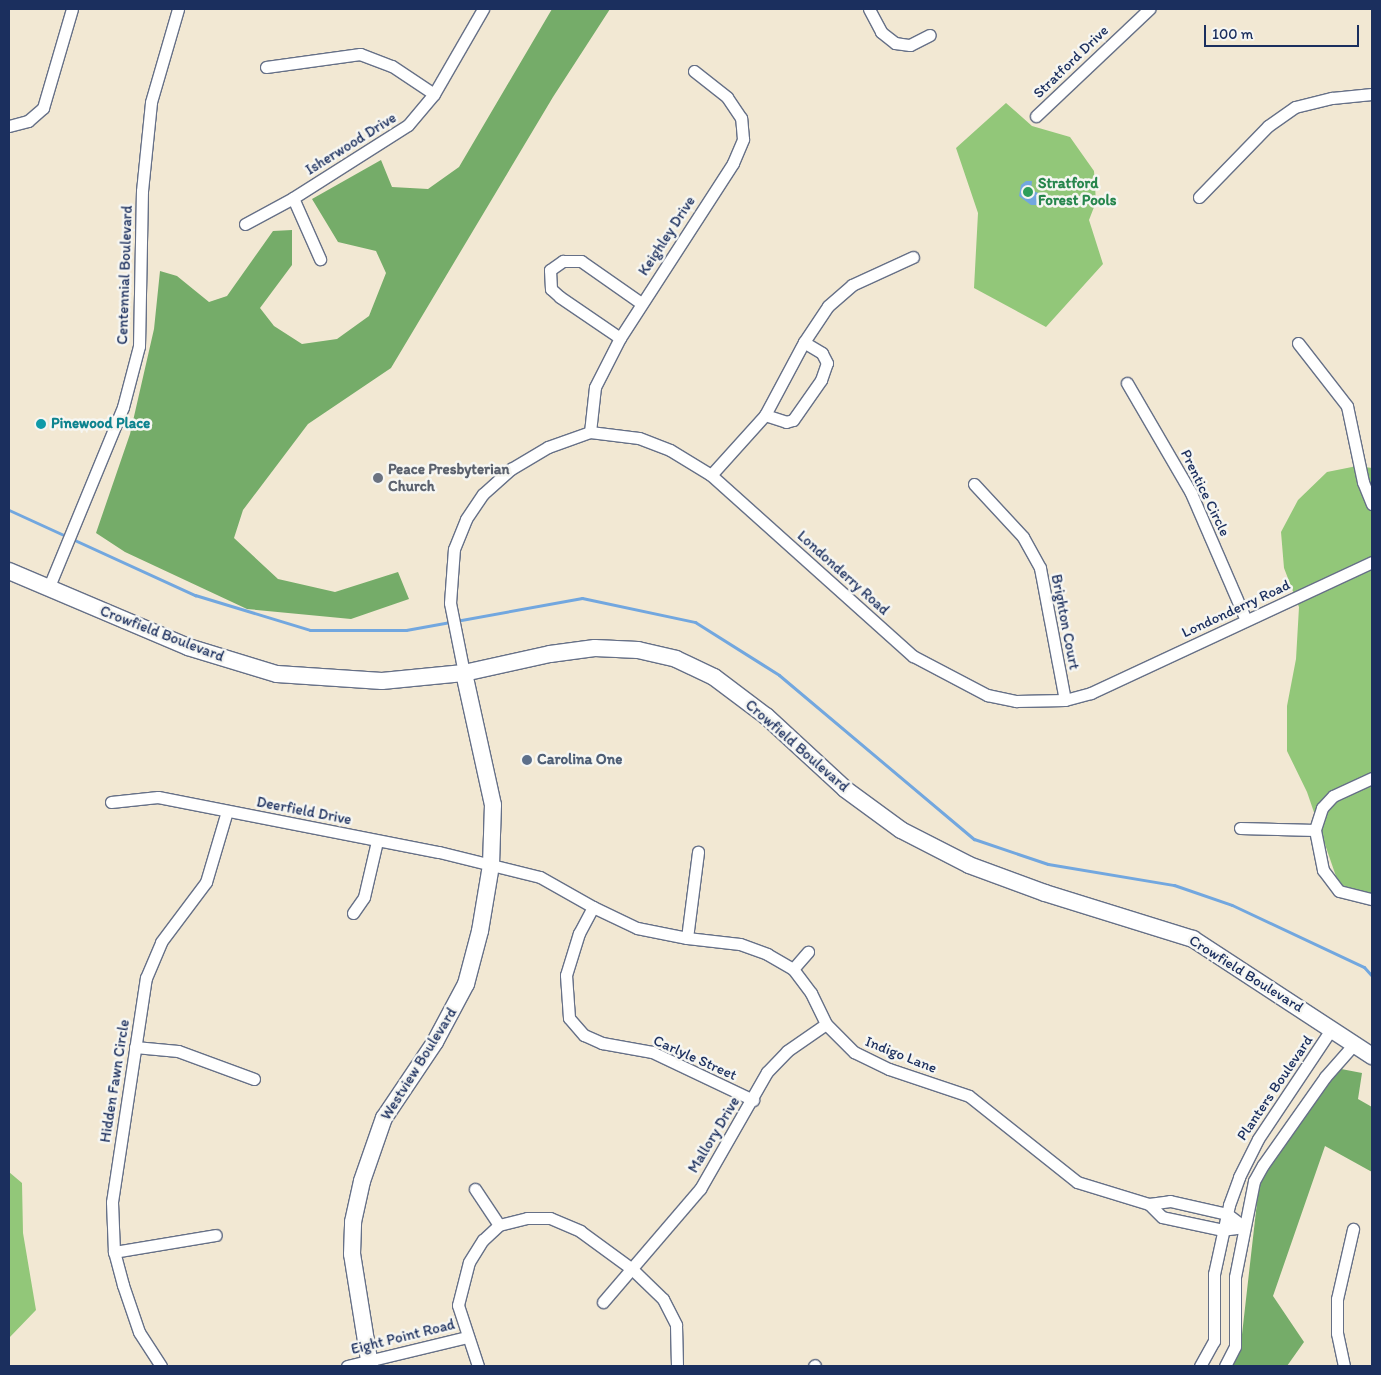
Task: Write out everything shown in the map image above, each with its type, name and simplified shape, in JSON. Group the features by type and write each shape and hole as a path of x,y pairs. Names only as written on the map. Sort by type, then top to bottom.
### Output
{"main road":[{"name":"Crowfield Boulevard","path":"9,571 188,648 277,674 382,681 464,674 550,654 595,648 638,650 676,659 714,676 766,716 845,789 901,830 969,865 1045,893 1193,939 1355,1043 1372,1056"},
{"name":"Westview Boulevard","path":"369,1363 352,1254 353,1222 362,1181 384,1118 435,1042 466,984 480,931 491,865 493,805 464,674"}],"street":[{"path":"9,126 28,122 43,108 72,9"},
{"name":"Centennial Boulevard","path":"48,589 73,523 123,407 139,346 142,191 150,112 178,9"},
{"name":"Isherwood Drive","path":"245,224 293,198 408,125 434,94 483,9"},
{"path":"869,9 881,32 895,43 910,45 930,35"},
{"name":"Stratford Drive","path":"1036,116 1148,9"},
{"path":"266,67 360,54 392,66 434,94"},
{"name":"Keighley Drive","path":"590,432 595,387 620,338 733,163 743,139 741,118 727,97 694,71"},
{"path":"1199,197 1268,126 1295,107 1332,98 1372,94"},
{"path":"293,198 320,259"},
{"path":"711,475 765,415 804,342 828,306 852,285 913,257"},
{"path":"620,338 560,297 552,289 550,270 563,261 581,261 641,303"},
{"path":"765,415 786,422 793,420 821,380 827,363 822,353 804,342"},
{"path":"1298,343 1347,406 1363,482 1372,504"},
{"name":"Prentice Circle","path":"1127,383 1191,493 1246,620"},
{"name":"Londonderry Road","path":"464,674 450,604 454,549 466,519 483,494 511,469 548,447 590,432 639,438 670,450 711,475 913,656 987,695 1016,701 1065,700 1091,693 1138,673 1246,620 1372,562"},
{"name":"Brighton Court","path":"974,484 1023,537 1040,568 1065,700"},
{"path":"1372,778 1333,796 1322,808 1315,830 1323,870 1339,891 1372,899"},
{"name":"Deerfield Drive","path":"111,802 158,797 491,865"},
{"name":"Hidden Fawn Circle","path":"161,1366 139,1332 114,1252 112,1202 146,978 161,942 206,882 227,811"},
{"path":"1240,828 1315,830"},
{"path":"353,913 364,897 377,841"},
{"path":"686,938 698,852"},
{"name":"Indigo Lane","path":"491,865 540,877 593,907 637,928 686,938 740,944 767,954 793,969 811,993 826,1024 854,1052 890,1069 969,1096 1077,1182 1149,1204 1170,1200 1227,1214 1244,1227"},
{"name":"Carlyle Street","path":"593,907 579,933 566,975 569,1018 584,1036 602,1043 652,1052 753,1100"},
{"path":"793,969 808,952"},
{"name":"Mallory Drive","path":"603,1302 700,1189 753,1100 767,1072 787,1051 826,1024"},
{"name":"Planters Boulevard","path":"1200,1366 1214,1341 1214,1274 1227,1214 1239,1177 1258,1139 1332,1028"},
{"path":"1225,1366 1235,1346 1235,1277 1254,1181 1262,1165 1325,1078 1355,1043"},
{"path":"135,1047 178,1051 254,1079"},
{"path":"475,1189 499,1225"},
{"name":"Indigo Lane","path":"1149,1204 1162,1217 1224,1230 1244,1227"},
{"path":"478,1366 458,1305 462,1284 474,1254 483,1240 499,1225 528,1218 550,1218 580,1231 632,1269 663,1299 676,1325 677,1366"},
{"path":"1344,1366 1337,1333 1337,1298 1353,1229"},
{"path":"114,1252 216,1235"},
{"name":"Eight Point Road","path":"347,1366 369,1363 467,1337"}],"green space":[{"path":"552,9 610,9 553,97 391,368 308,424 243,510 234,538 278,579 335,592 398,572 409,599 351,619 247,609 125,552 96,533 130,434 154,329 160,271 177,276 209,302 227,296 273,231 292,230 292,265 260,308 274,326 302,344 337,339 369,316 386,273 376,251 338,242 312,199 381,160 392,187 428,189 459,167"},
{"path":"1006,103 1032,126 1070,137 1094,171 1096,202 1089,220 1103,264 1046,327 974,288 978,213 956,148"},
{"path":"1357,466 1372,468 1372,903 1340,888 1307,792 1287,751 1287,706 1296,659 1299,607 1284,568 1281,532 1298,500 1327,472"},
{"path":"1336,1068 1362,1073 1358,1099 1372,1107 1372,1172 1325,1146 1273,1296 1304,1342 1287,1366 1231,1366 1240,1352 1260,1176"},
{"path":"9,1172 22,1183 23,1233 36,1310 9,1338"}],"water":[{"name":"Stratford Forest Pools","path":"1026,181 1032,181 1031,190 1043,195 1042,205 1031,205 1019,196 1021,185"}],"waterway":[{"path":"9,510 195,595 310,630 406,630 582,598 695,622 779,675 974,839 1048,864 1174,885 1232,905 1364,967 1372,976"}],"place":[{"name":"Stratford Forest Pools","path":"1028,192"},
{"name":"Pinewood Place","path":"41,424"},
{"name":"Peace Presbyterian Church","path":"378,478"},
{"name":"Carolina One","path":"527,760"}]}
